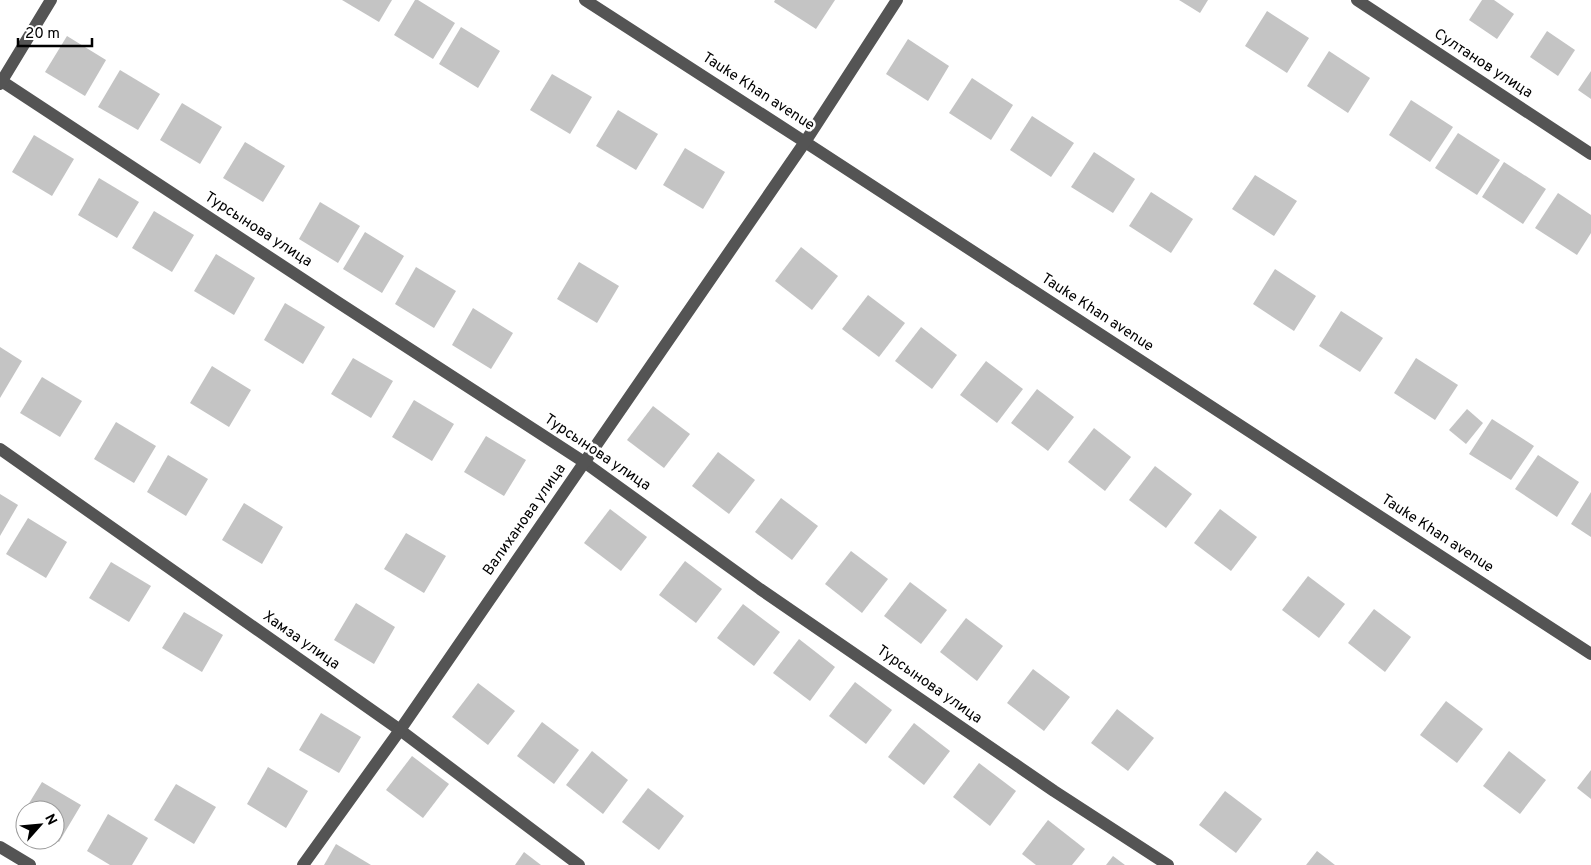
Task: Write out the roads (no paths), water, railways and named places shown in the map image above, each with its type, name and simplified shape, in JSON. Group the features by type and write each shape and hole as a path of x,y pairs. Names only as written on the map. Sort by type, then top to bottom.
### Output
{"street":[{"path":"1,82 50,0"},
{"name":"Tauke Khan avenue","path":"585,0 1591,654"},
{"name":"Валиханова улица","path":"303,865 400,730 806,142 897,0"},
{"name":"Султанов улица","path":"1358,0 1591,154"},
{"name":"Турсынова улица","path":"1,82 584,462 760,589 1054,791 1168,865"},
{"name":"Хамза улица","path":"0,449 400,730 579,865"},
{"path":"0,847 30,865"}]}
